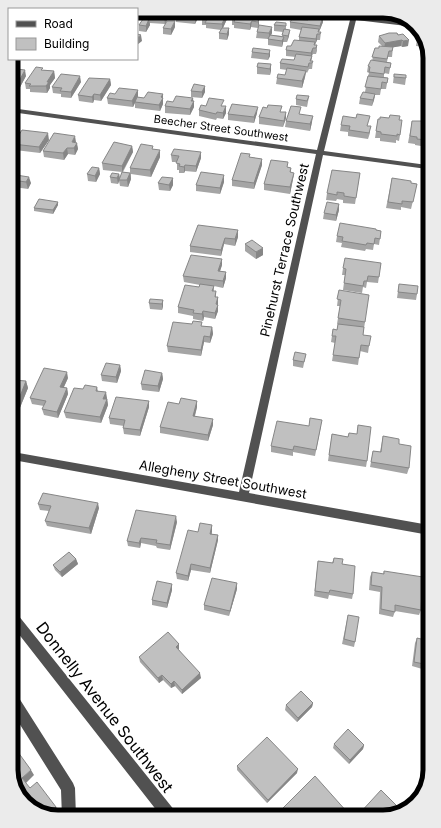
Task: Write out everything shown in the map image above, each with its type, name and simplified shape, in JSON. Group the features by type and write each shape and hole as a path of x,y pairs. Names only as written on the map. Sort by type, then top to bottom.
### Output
{"street":[{"name":"Pinehurst Terrace Southwest","path":"243,496 314,173 353,18"},
{"path":"372,18 402,23"},
{"name":"Beecher Street Southwest","path":"18,111 423,166"},
{"name":"Allegheny Street Southwest","path":"18,457 423,529"},
{"name":"Donnelly Avenue Southwest","path":"18,624 165,810"},
{"path":"18,709 68,788 69,810"}],"building":[{"path":"225,18 222,24 205,23 207,19 202,19"},
{"path":"259,18 258,22 252,21 250,24 234,22 235,19 232,19"},
{"path":"309,18 322,18 320,26 290,22 292,19 308,20"},
{"path":"143,19 149,19 146,26 139,25"},
{"path":"167,21 175,21 171,29 163,28"},
{"path":"276,22 286,23 286,26 274,25"},
{"path":"259,25 272,27 269,33 257,32"},
{"path":"302,27 319,29 318,32 321,32 320,34 317,34 316,39 299,37"},
{"path":"222,28 229,28 227,34 219,33"},
{"path":"284,29 290,30 288,36 282,35"},
{"path":"389,33 397,33 398,35 403,34 409,40 385,43 379,36"},
{"path":"270,35 284,37 282,41 268,39"},
{"path":"294,40 315,42 314,45 317,45 316,48 313,48 311,53 286,50 287,46 291,46"},
{"path":"379,46 393,47 392,51 389,51 387,59 372,57 375,48 379,48"},
{"path":"253,48 270,50 269,54 252,52"},
{"path":"296,54 312,56 310,61 313,61 312,63 309,63 308,67 280,63 282,59 294,60"},
{"path":"371,60 391,63 390,68 385,67 384,74 369,72 370,67 368,66"},
{"path":"258,63 271,64 270,69 257,67"},
{"path":"36,67 43,68 41,70 54,71 46,86 29,86 31,84 25,83"},
{"path":"287,68 306,71 302,81 277,78 278,74 285,75"},
{"path":"18,69 25,70 18,83"},
{"path":"61,74 80,76 71,92 60,91 62,88 52,87"},
{"path":"394,74 406,75 406,78 394,77"},
{"path":"368,76 388,78 387,83 382,82 381,89 365,87"},
{"path":"89,78 110,79 100,95 94,94 92,97 78,95"},
{"path":"194,84 205,86 202,92 191,91"},
{"path":"119,88 138,90 132,101 107,98 110,93 115,94"},
{"path":"148,92 163,94 161,97 163,98 159,105 135,102 137,97 144,98"},
{"path":"363,92 375,94 373,100 360,98"},
{"path":"297,95 309,96 307,101 296,99"},
{"path":"176,96 193,98 191,101 194,101 190,109 165,106 167,101 173,102"},
{"path":"209,98 224,100 221,106 226,106 223,113 217,112 216,114 199,110 201,105 206,106"},
{"path":"232,104 258,107 254,117 228,114"},
{"path":"268,105 282,106 280,112 286,112 284,121 259,117 263,107 267,108"},
{"path":"291,106 301,107 299,114 313,116 310,124 286,121"},
{"path":"357,114 370,116 367,126 371,126 369,133 349,130 350,126 341,125 343,116 356,118"},
{"path":"390,115 400,116 399,120 402,120 400,135 381,134 381,132 376,131 378,119 380,119 380,117 389,118"},
{"path":"412,121 423,121 423,140 410,136"},
{"path":"22,130 48,133 39,147 18,145 18,136"},
{"path":"54,133 75,136 72,142 77,143 74,148 67,148 63,153 43,151"},
{"path":"114,142 132,146 122,166 102,163"},
{"path":"141,144 153,146 152,149 160,150 150,170 130,168"},
{"path":"174,149 201,152 196,166 179,166 180,164 176,163 179,156 171,155"},
{"path":"241,153 250,154 249,157 262,159 254,183 232,180"},
{"path":"271,160 288,162 287,167 291,168 290,172 294,173 290,187 264,184"},
{"path":"92,167 99,168 95,176 87,174"},
{"path":"332,170 360,173 356,198 344,196 344,193 337,192 337,195 327,193"},
{"path":"122,172 130,173 127,180 119,180"},
{"path":"201,172 224,175 220,188 196,185"},
{"path":"112,173 119,174 117,178 110,177"},
{"path":"18,175 29,177 26,182 18,181"},
{"path":"162,177 173,178 169,185 158,183"},
{"path":"392,178 411,181 411,183 417,184 413,202 402,201 402,204 388,202"},
{"path":"39,199 58,202 53,210 34,208"},
{"path":"327,202 339,204 336,215 324,213"},
{"path":"340,223 381,231 380,239 375,238 374,244 367,243 366,245 342,241 343,237 337,236"},
{"path":"198,225 238,230 235,239 225,238 221,250 190,246"},
{"path":"252,240 263,248 256,252 245,244"},
{"path":"191,255 222,259 218,271 226,272 223,281 183,276"},
{"path":"345,258 381,263 379,277 368,276 367,281 364,281 363,286 344,283 346,269 343,268"},
{"path":"200,284 214,286 212,291 216,291 215,297 218,297 216,304 218,305 215,313 203,311 202,314 193,313 194,310 178,307 185,285 199,287"},
{"path":"399,284 418,286 417,294 398,292"},
{"path":"339,290 369,295 365,322 338,318 341,300 337,299"},
{"path":"150,299 163,300 162,304 149,303"},
{"path":"193,321 202,322 201,326 212,327 210,337 204,336 201,350 167,346 173,322 192,324"},
{"path":"338,324 364,327 363,335 371,336 369,346 361,345 359,358 333,355 336,336 332,336 333,329 337,330"},
{"path":"295,352 306,354 304,362 293,360"},
{"path":"106,363 120,365 116,377 101,375"},
{"path":"44,368 67,372 60,387 67,388 57,412 42,409 46,401 30,398"},
{"path":"145,370 162,373 158,386 141,384"},
{"path":"18,380 26,381 18,401"},
{"path":"85,385 97,387 96,391 106,392 103,399 107,399 100,417 64,412 74,388 83,389"},
{"path":"116,397 149,401 140,430 123,428 125,420 109,418"},
{"path":"181,398 197,401 193,416 213,419 208,435 160,427 168,402 179,404"},
{"path":"310,418 322,420 316,450 294,446 293,450 271,446 277,421 309,426"},
{"path":"358,425 371,427 367,461 329,455 332,434 348,437 349,433 357,434"},
{"path":"383,436 399,439 399,444 411,446 409,468 371,462 373,451 381,452"},
{"path":"43,493 98,503 89,528 45,521 51,506 38,504"},
{"path":"136,510 176,516 170,545 156,543 157,540 141,538 139,543 127,541"},
{"path":"200,523 212,525 210,534 218,535 210,568 191,564 188,576 176,573 188,530 198,532"},
{"path":"69,552 76,559 60,572 53,565"},
{"path":"334,558 343,559 342,564 355,566 353,594 330,590 329,593 315,591 318,561 333,563"},
{"path":"384,571 423,577 421,610 395,605 395,612 381,609 382,587 371,585 372,572 384,574"},
{"path":"212,578 237,583 230,611 204,605"},
{"path":"157,581 172,584 167,603 152,600"},
{"path":"348,615 359,617 355,642 344,639"},
{"path":"168,632 179,644 176,647 200,673 182,690 174,681 171,684 162,675 158,678 139,657"},
{"path":"417,638 423,640 423,664 414,662"},
{"path":"301,691 313,703 298,718 286,705"},
{"path":"348,729 364,745 350,760 334,744"},
{"path":"267,737 298,769 268,800 237,766"},
{"path":"18,752 31,770 22,778 30,788 37,782 56,807 53,809 41,806 32,800 23,790 18,770"},
{"path":"315,776 345,810 281,810"},
{"path":"381,790 397,806 382,810 363,810"}]}
